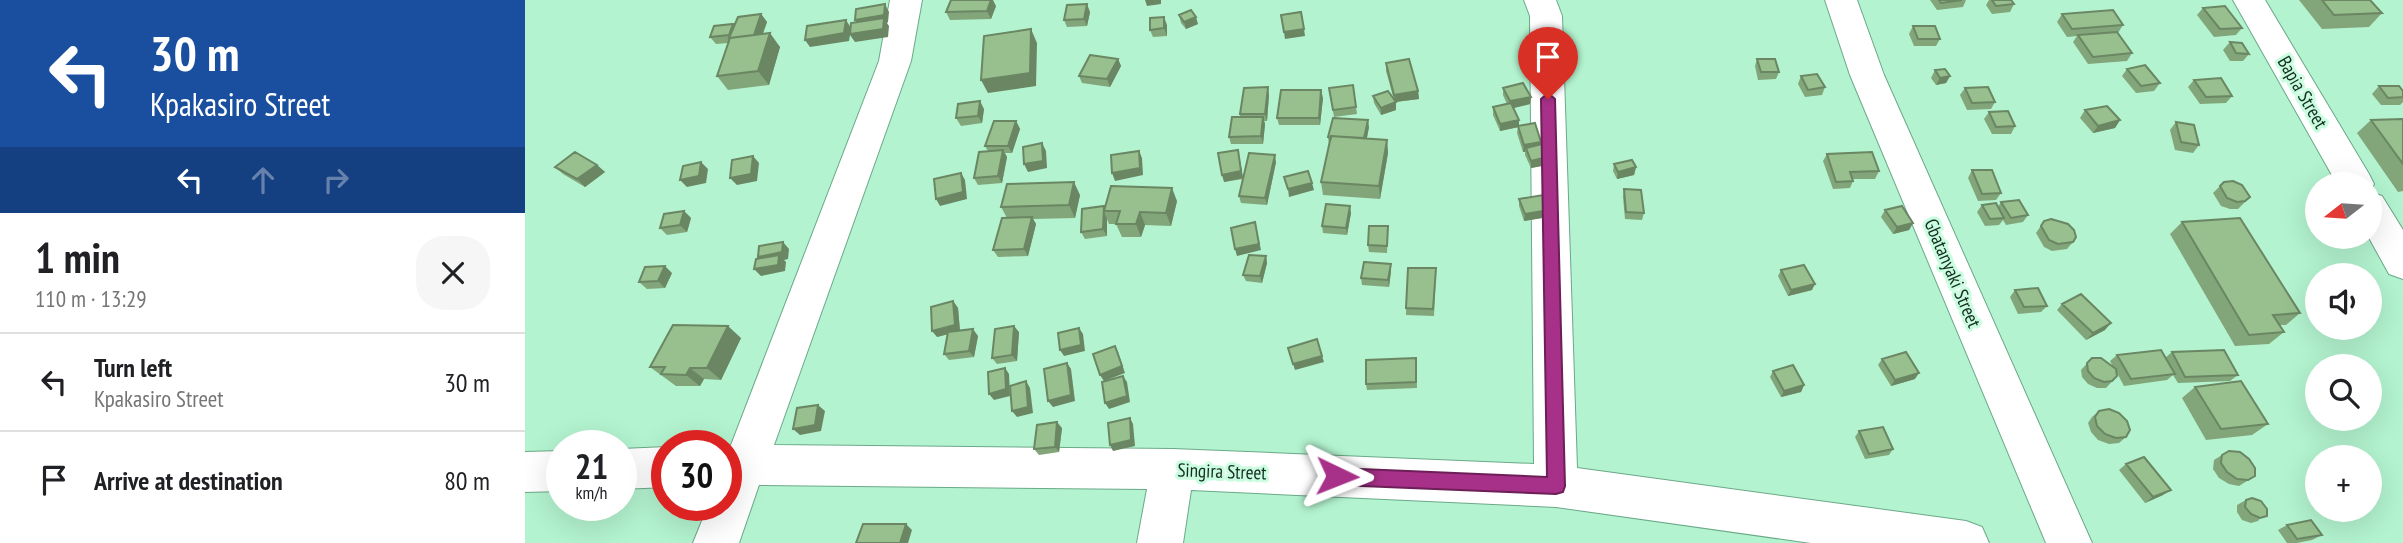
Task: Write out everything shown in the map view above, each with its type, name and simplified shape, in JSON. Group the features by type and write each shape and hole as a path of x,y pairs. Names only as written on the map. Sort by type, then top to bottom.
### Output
{"street":[{"path":"742,449 895,61 906,0"},
{"path":"1540,0 1546,16 1556,486"},
{"name":"Gbatanyaki Street","path":"1841,0 1867,75 2069,543"},
{"name":"Bapia Street","path":"2249,0 2349,172"},
{"path":"2382,228 2403,263"},
{"name":"Singira Street","path":"742,464 1173,469 1556,486 1966,543"},
{"path":"1160,543 1173,469"},
{"path":"525,472 546,471"},
{"path":"716,543 722,521"}],"building":[{"path":"951,0 991,0 987,11 946,12"},
{"path":"1939,0 1962,0 1941,3"},
{"path":"1992,0 2011,0 2014,4 1996,6"},
{"path":"2322,0 2370,0 2382,13 2334,15"},
{"path":"885,4 884,15 855,20 856,9"},
{"path":"1087,4 1084,19 1064,20 1067,5"},
{"path":"2225,6 2242,28 2220,29 2203,8"},
{"path":"1191,10 1196,17 1184,22 1179,15"},
{"path":"2113,10 2123,25 2072,29 2062,14"},
{"path":"1301,12 1304,29 1284,32 1281,15"},
{"path":"761,14 754,35 729,38 738,17"},
{"path":"1164,17 1164,28 1150,30 1150,18"},
{"path":"884,18 883,29 850,34 851,23"},
{"path":"846,20 844,33 805,40 807,26"},
{"path":"733,24 729,35 710,37 714,26"},
{"path":"1913,26 1935,26 1940,39 1918,39"},
{"path":"1031,29 1030,73 981,80 984,36"},
{"path":"2117,32 2132,53 2093,57 2078,35"},
{"path":"770,33 758,71 717,76 730,38"},
{"path":"2230,42 2242,43 2249,54 2236,53"},
{"path":"1090,55 1118,59 1107,79 1079,76"},
{"path":"1409,59 1418,91 1394,95 1386,63"},
{"path":"1757,59 1775,59 1779,72 1761,72"},
{"path":"2145,65 2160,83 2141,86 2127,69"},
{"path":"1945,69 1950,76 1940,78 1935,70"},
{"path":"1817,74 1825,87 1808,90 1801,76"},
{"path":"2221,78 2232,96 2206,97 2194,80"},
{"path":"1523,83 1531,97 1510,101 1503,88"},
{"path":"1353,85 1356,107 1333,110 1329,88"},
{"path":"2379,86 2399,86 2403,97 2388,98"},
{"path":"1268,87 1265,114 1240,114 1244,88"},
{"path":"1988,87 1995,102 1972,103 1965,88"},
{"path":"1281,90 1321,90 1319,118 1277,118"},
{"path":"1388,91 1396,102 1381,108 1373,96"},
{"path":"980,101 978,116 956,118 958,104"},
{"path":"1511,103 1519,120 1500,124 1493,107"},
{"path":"2107,106 2120,120 2098,126 2085,110"},
{"path":"2008,111 2015,126 1996,127 1989,112"},
{"path":"1232,117 1263,117 1261,136 1229,137"},
{"path":"1333,118 1368,120 1364,138 1328,137"},
{"path":"2403,119 2403,164 2371,120"},
{"path":"994,121 1016,121 1008,146 985,146"},
{"path":"2176,122 2194,125 2199,145 2181,142"},
{"path":"1535,123 1541,142 1524,145 1518,126"},
{"path":"1331,136 1387,140 1379,186 1321,182"},
{"path":"1042,143 1043,161 1024,164 1023,147"},
{"path":"1542,144 1547,157 1531,161 1526,148"},
{"path":"1003,150 998,176 974,178 979,152"},
{"path":"1238,150 1241,171 1222,175 1218,153"},
{"path":"1139,151 1140,168 1112,173 1111,155"},
{"path":"575,152 597,165 577,179 555,167"},
{"path":"1872,152 1879,171 1850,172 1853,181 1836,182 1827,154"},
{"path":"1249,153 1275,155 1265,198 1239,196"},
{"path":"753,156 751,174 730,178 732,160"},
{"path":"1632,160 1636,167 1618,172 1614,164"},
{"path":"701,162 699,176 680,180 683,166"},
{"path":"1972,170 1992,170 2001,193 1982,194"},
{"path":"1308,171 1312,183 1288,189 1284,177"},
{"path":"961,173 963,192 936,199 934,179"},
{"path":"2233,181 2242,185 2250,197 2237,202 2227,198 2220,186 2224,182"},
{"path":"1074,182 1069,205 1001,207 1007,184"},
{"path":"1111,186 1172,188 1166,213 1140,212 1136,224 1116,224 1120,211 1104,211"},
{"path":"1624,189 1641,190 1644,213 1626,212"},
{"path":"1543,195 1549,210 1525,214 1519,199"},
{"path":"2019,200 2028,215 2011,218 2001,202"},
{"path":"1996,203 2004,218 1990,219 1982,205"},
{"path":"1326,204 1350,206 1346,228 1322,226"},
{"path":"1104,206 1103,229 1081,232 1082,209"},
{"path":"1902,206 1913,223 1897,227 1885,210"},
{"path":"684,211 680,225 660,228 664,214"},
{"path":"1032,217 1024,249 993,250 1002,218"},
{"path":"2240,218 2300,313 2273,315 2284,332 2249,335 2182,222"},
{"path":"2051,219 2068,224 2074,230 2076,237 2073,242 2058,244 2049,240 2041,226 2044,221"},
{"path":"1255,222 1259,244 1235,249 1231,228"},
{"path":"1369,226 1388,226 1387,246 1368,245"},
{"path":"783,242 782,252 758,257 759,246"},
{"path":"779,255 778,265 754,269 756,259"},
{"path":"1249,255 1266,256 1260,276 1243,275"},
{"path":"1364,262 1391,264 1388,280 1361,278"},
{"path":"1804,265 1815,284 1791,290 1781,270"},
{"path":"665,266 658,281 639,282 645,267"},
{"path":"1408,268 1436,268 1433,309 1406,308"},
{"path":"2038,288 2047,306 2024,307 2015,290"},
{"path":"2081,294 2111,323 2093,333 2062,304"},
{"path":"953,301 955,325 932,331 931,307"},
{"path":"673,325 728,326 707,368 690,368 686,375 661,374 665,367 650,367"},
{"path":"1014,326 1012,355 992,358 995,329"},
{"path":"1079,328 1081,345 1060,350 1058,333"},
{"path":"973,329 969,351 944,354 948,332"},
{"path":"1317,339 1322,356 1293,364 1288,348"},
{"path":"1115,346 1122,366 1100,375 1093,354"},
{"path":"2161,350 2175,374 2131,379 2117,355"},
{"path":"2224,350 2238,375 2185,377 2172,352"},
{"path":"1906,352 1919,373 1895,380 1882,359"},
{"path":"1416,358 1416,382 1366,384 1366,360"},
{"path":"2092,358 2101,358 2116,369 2117,376 2112,381 2104,382 2094,378 2088,371 2087,363"},
{"path":"1067,363 1071,395 1048,401 1044,369"},
{"path":"1793,365 1804,385 1784,391 1773,371"},
{"path":"1005,368 1006,389 989,394 988,372"},
{"path":"1123,376 1127,396 1105,403 1102,382"},
{"path":"1026,381 1028,407 1012,411 1010,386"},
{"path":"2241,381 2268,424 2221,429 2195,387"},
{"path":"818,405 815,425 793,429 797,408"},
{"path":"2109,409 2119,413 2127,421 2130,430 2126,437 2116,438 2105,434 2097,426 2095,417 2099,411"},
{"path":"1130,418 1131,440 1110,445 1108,423"},
{"path":"1057,422 1055,447 1034,449 1037,425"},
{"path":"1883,427 1893,449 1869,454 1859,431"},
{"path":"2229,451 2240,452 2249,459 2255,468 2255,476 2248,480 2237,479 2227,472 2221,463 2222,455"},
{"path":"2144,457 2171,490 2153,497 2126,464"},
{"path":"2252,498 2261,501 2267,509 2267,516 2260,518 2245,507 2246,500"},
{"path":"2312,522 2322,535 2297,539 2287,525"},
{"path":"863,524 906,524 900,543 856,543"}],"route":[{"path":"1337,476 1556,486 1548,99"}]}
